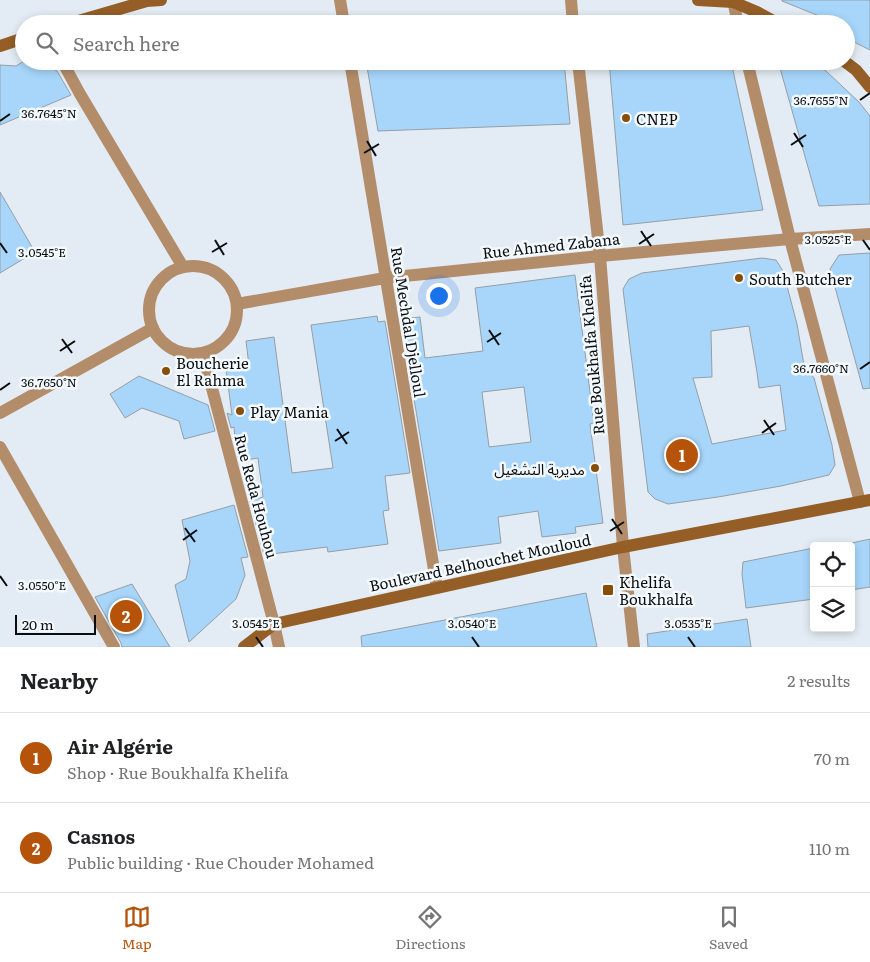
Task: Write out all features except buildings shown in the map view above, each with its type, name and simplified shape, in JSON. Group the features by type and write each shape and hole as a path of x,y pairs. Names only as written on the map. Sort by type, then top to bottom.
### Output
{"street":[{"path":"98,15 147,0 161,0"},
{"path":"340,0 342,15"},
{"path":"571,0 572,15"},
{"path":"698,0 733,1 762,15"},
{"path":"733,1 736,15"},
{"path":"0,46 15,41"},
{"path":"855,69 870,87"},
{"path":"67,70 183,267"},
{"name":"Rue Mechdal Djelloul","path":"351,70 437,588"},
{"name":"Rue Boukhalfa Khelifa","path":"579,70 600,256 623,547 634,647"},
{"path":"749,70 790,239 865,501"},
{"name":"Rue Ahmed Zabana","path":"237,304 385,278 600,256 790,239 870,234"},
{"path":"198,266 212,270 224,278 233,290 237,304 237,317 233,330 226,340 215,349 203,354 188,354 173,350 161,340 153,328 149,313 151,298 158,284 169,274 183,267 198,266"},
{"path":"0,413 153,328"},
{"name":"Rue Reda Houhou","path":"203,354 279,647"},
{"path":"0,447 114,647"},
{"name":"Boulevard Belhouchet Mouloud","path":"274,624 623,547 865,501"},
{"path":"244,647 274,624"}],"place":[{"name":"CNEP","path":"626,118"},
{"name":"South Butcher","path":"739,278"},
{"name":"Boucherie El Rahma","path":"166,371"},
{"name":"Play Mania","path":"240,411"},
{"name":"Air Algérie","path":"682,455"},
{"name":"مديرية التشغيل","path":"595,468"},
{"name":"Khelifa Boukhalfa","path":"608,590"},
{"name":"Casnos","path":"126,616"}]}
